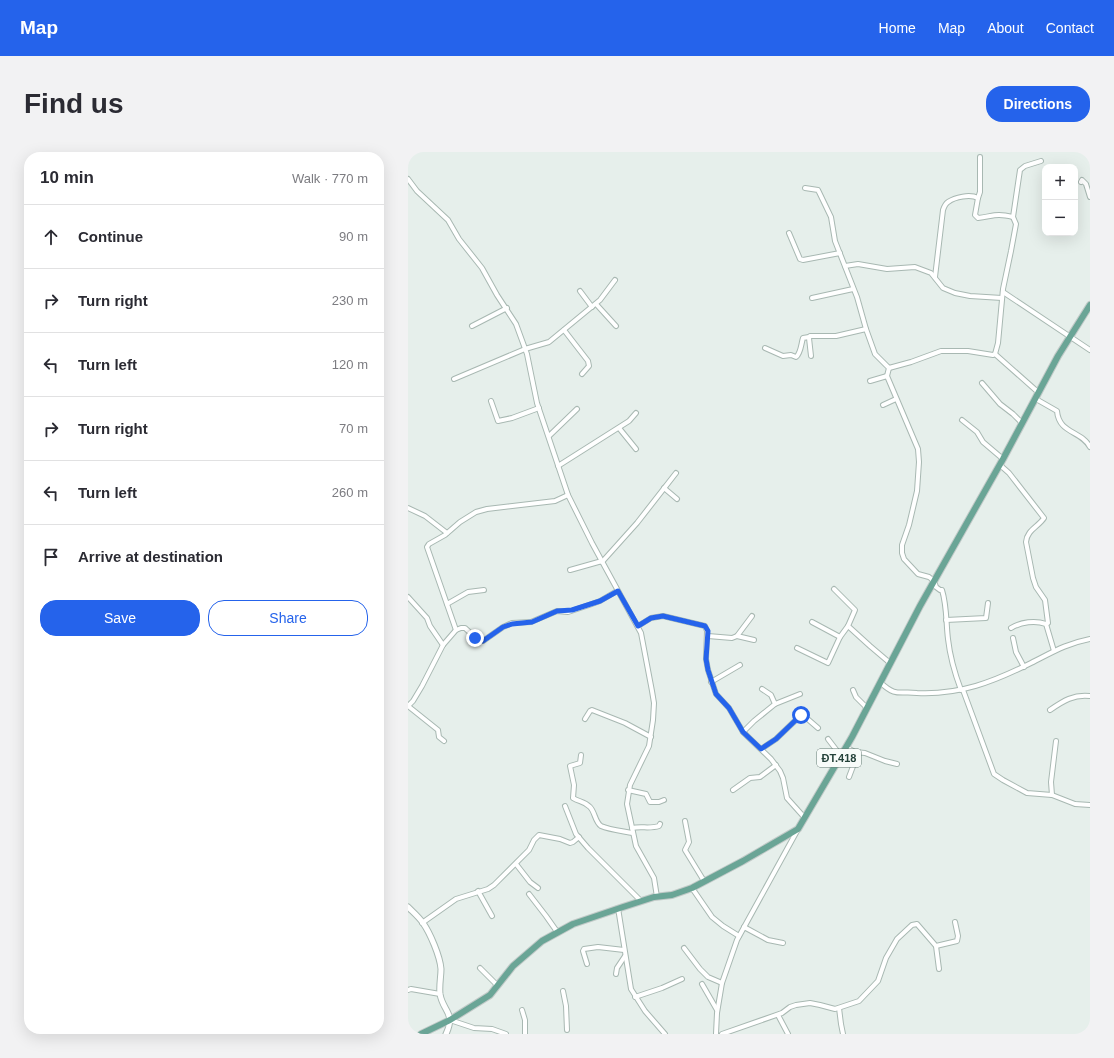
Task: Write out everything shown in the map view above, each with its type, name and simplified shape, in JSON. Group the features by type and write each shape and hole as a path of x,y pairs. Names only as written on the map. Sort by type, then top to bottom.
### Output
{"main road":[{"name":"ĐT.418","path":"798,829 841,756 934,581 1070,337 1090,305"},
{"path":"421,1034 450,1020 490,995 513,966 542,941 573,924 641,901 672,895 692,888 743,861 798,829"}],"street":[{"path":"980,157 980,192 975,215 978,218 988,217 994,214 1002,214 1013,218"},
{"path":"995,354 998,343 1002,292 1016,224 1013,218 1020,170 1025,166 1041,161"},
{"path":"408,179 418,191 448,220 459,238 482,268 518,328 525,349 539,408 568,495 602,562 641,633 654,703 653,720 648,749 632,779 628,790 626,804 639,852 654,878 657,897"},
{"path":"1081,182 1082,180 1086,184 1090,197"},
{"path":"805,188 818,190 831,217 835,241 857,297 875,354 889,368"},
{"path":"935,277 943,210 946,204 955,199 972,196 978,198"},
{"path":"789,233 800,260 840,253"},
{"path":"845,266 858,264 887,269 915,268 927,270 944,288 955,293 970,296 1002,298"},
{"path":"454,379 525,349 549,342 596,304 615,280"},
{"path":"812,298 853,289"},
{"path":"580,291 592,307"},
{"path":"1002,292 1090,350"},
{"path":"596,304 616,326"},
{"path":"472,326 507,308"},
{"path":"765,348 783,356 791,355 796,357 800,351 803,338 812,336 836,336 866,329"},
{"path":"564,330 588,361 589,366 582,374"},
{"path":"809,337 811,356"},
{"path":"889,368 911,362 941,350 995,354 1039,393"},
{"path":"889,368 887,376 918,450 919,462 917,491 909,525 902,545 902,553 904,559 918,574 928,576 934,581 936,587 942,590 948,641 953,666 994,774 1027,793 1052,795 1076,804 1090,805"},
{"path":"870,381 887,376"},
{"path":"982,383 1000,404 1014,414 1022,423"},
{"path":"883,405 896,399"},
{"path":"1036,399 1057,411 1059,421 1063,426 1068,431 1086,440 1090,446"},
{"path":"491,401 499,421 539,408"},
{"path":"549,436 577,409"},
{"path":"558,466 619,428 629,421 636,413"},
{"path":"962,420 977,432 983,442 1001,462 1044,518 1030,532 1027,536 1026,542 1033,578 1036,587 1045,600 1048,623 1046,624 1054,651"},
{"path":"619,428 636,449"},
{"path":"570,570 602,562 637,523 676,473"},
{"path":"664,488 677,500"},
{"path":"456,630 427,547 429,544 476,512 487,509 555,502 568,495"},
{"path":"408,508 425,516 447,533"},
{"path":"797,648 828,663 840,636 848,626 855,610 834,589"},
{"path":"447,604 468,592 484,590"},
{"path":"444,741 439,737 438,730 408,706 413,701 422,686 442,645 456,630 465,628 475,638 483,641 503,627 512,624 532,622 557,611 572,610 600,601 618,591"},
{"path":"408,597 427,618 430,626 442,645"},
{"path":"946,620 986,618 988,603"},
{"path":"638,626 656,616 666,616 705,626 708,631 706,659 711,682 716,694 729,708 743,732 761,749 782,773 786,796 804,817"},
{"path":"737,636 752,616"},
{"path":"812,622 840,636"},
{"path":"1011,628 1026,622 1046,624"},
{"path":"848,626 890,663"},
{"path":"708,636 732,638 737,636 754,640"},
{"path":"1013,638 1016,652 1024,667"},
{"path":"881,683 889,690 899,693 941,693 962,690 982,684 1024,667 1072,643 1090,639"},
{"path":"711,682 740,665"},
{"path":"762,689 771,695 775,704"},
{"path":"853,690 856,697 867,708"},
{"path":"743,732 775,704 800,694"},
{"path":"1050,710 1070,698 1090,696"},
{"path":"585,719 590,710 592,710 625,723 651,737"},
{"path":"761,749 776,739 801,715 803,715 818,728"},
{"path":"828,739 841,756"},
{"path":"1052,795 1051,782 1056,741"},
{"path":"846,746 858,753 897,764"},
{"path":"849,777 858,753"},
{"path":"581,755 580,763 570,766 574,784 573,798 581,800 588,806 593,811 596,820 601,826 632,830 640,826 654,828 660,826 660,824"},
{"path":"733,790 750,778 760,777 776,765"},
{"path":"628,790 646,794 650,802 659,802 664,800"},
{"path":"565,806 573,829 579,837 641,901"},
{"path":"685,821 688,842 685,850 704,881"},
{"path":"716,1034 717,1010 722,983 739,936 798,829"},
{"path":"422,923 456,899 488,889 494,885 529,850 534,840 539,835 560,839 570,843 579,837"},
{"path":"516,864 530,882 538,888"},
{"path":"692,888 712,917 739,936"},
{"path":"478,892 492,916"},
{"path":"529,894 558,933"},
{"path":"408,907 422,923 439,959 441,968 440,994 442,1003 448,1012 450,1020 450,1026 446,1034"},
{"path":"618,908 631,989 635,997 665,1034"},
{"path":"936,946 957,941 958,936 955,922"},
{"path":"722,1034 778,1014 790,1007 810,1003 835,1009 859,1001 878,981 886,958 897,939 912,925 917,924 936,946 939,969"},
{"path":"744,927 768,940 783,943"},
{"path":"587,964 583,951 584,949 598,947 624,950"},
{"path":"684,948 708,977 722,983"},
{"path":"616,974 620,962 625,956"},
{"path":"480,968 497,985"},
{"path":"635,997 662,988 682,979"},
{"path":"702,984 717,1010"},
{"path":"408,990 411,988 440,994"},
{"path":"563,991 566,1006 567,1030"},
{"path":"839,1008 843,1034"},
{"path":"522,1010 525,1020 525,1034"},
{"path":"778,1014 788,1034"},
{"path":"450,1020 474,1028 492,1029 506,1034"}],"route":[{"path":"475,638 483,641 503,627 512,624 532,622 557,611 568,612 600,601 618,591 638,626 656,616 666,616 705,626 708,631 706,659 711,682 716,694 732,712 743,732 761,749 788,729 801,715"}]}
